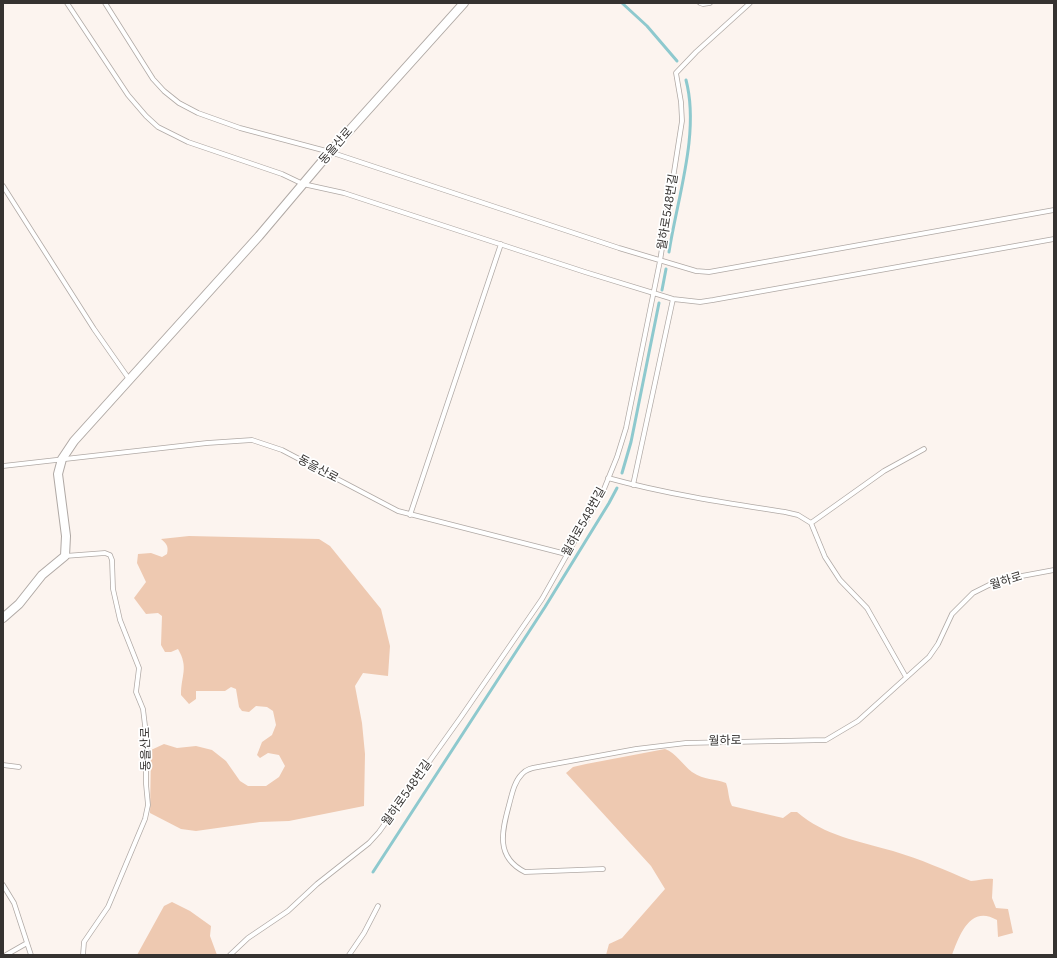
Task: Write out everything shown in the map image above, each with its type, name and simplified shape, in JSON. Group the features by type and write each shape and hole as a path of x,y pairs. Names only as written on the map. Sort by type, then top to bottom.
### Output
{"street":[{"name":"동을산로","path":"65,556 66,536 58,474 62,459 74,441 259,236 330,152 464,3"},
{"path":"3,618 19,604 42,575 65,556"}],"lane":[{"path":"67,3 128,95 146,116 158,126 188,142 282,174 303,184 344,193 653,293 673,298 700,302 713,300 1054,239"},
{"path":"105,3 154,79 164,91 179,103 198,113 240,128 330,152 516,215 696,272 709,272 1054,210"},
{"path":"700,3 710,3"},
{"name":"월하로548번길","path":"230,955 248,938 288,911 317,884 368,843 379,832 512,644 548,588 608,478 617,457 626,428 660,261 682,121 681,102 676,73 696,52 750,3"},
{"path":"3,186 94,328 129,379"},
{"path":"410,515 501,244"},
{"path":"633,485 673,298"},
{"name":"동을산로","path":"3,466 207,443 252,440 282,450 374,500 410,515 566,554"},
{"path":"811,523 884,471 924,449"},
{"path":"608,478 633,485 696,498 785,512 798,515 811,523 825,556 840,580 867,608 906,677"},
{"name":"동을산로","path":"65,556 105,553 110,555 112,560 112,589 120,620 128,645 138,663 136,692 143,709 147,739 147,812 108,907 84,942 83,955"},
{"name":"월하로","path":"603,869 524,872 516,867 507,858 502,837 513,789 521,774 526,770 538,767 636,749 686,743 826,740 858,721 929,657 938,644 952,614 973,593 989,585 1011,578 1054,570"},
{"path":"3,765 8,764 19,768"},
{"path":"3,885 14,903 31,955"},
{"path":"349,955 364,933 378,906"},
{"path":"6,955 27,943"}],"shaded area":[{"path":"189,536 319,539 330,546 381,609 390,646 388,676 363,673 355,686 362,723 365,754 364,806 289,821 260,822 196,831 181,829 150,813 151,750 164,744 177,748 196,746 212,750 226,761 240,781 248,786 266,786 279,777 285,766 279,755 268,753 260,758 257,755 262,742 272,735 276,725 273,711 267,707 256,706 249,712 242,711 239,707 236,689 231,687 225,691 196,691 196,699 189,704 181,695 184,667 178,649 171,652 165,652 161,645 162,616 158,613 146,614 134,598 146,582 137,563 138,554 151,553 162,557 167,554 168,549 166,543 161,539"},
{"path":"665,749 673,753 697,775 726,783 732,806 783,818 791,812 797,812 819,827 842,837 893,851 971,881 993,879 992,898 996,908 1008,909 1013,933 998,937 997,920 988,916 980,916 967,924 958,939 952,955 606,955 609,944 622,938 665,889 651,866 566,773 573,767"},
{"path":"172,902 190,911 211,926 210,936 217,955 137,955 164,906"}],"waterway":[{"path":"622,3 647,26 677,61"},
{"path":"669,252 689,144 690,100 686,80"},
{"path":"662,290 666,269"},
{"path":"622,473 631,442 659,303"},
{"path":"373,872 545,607 617,488"}]}
